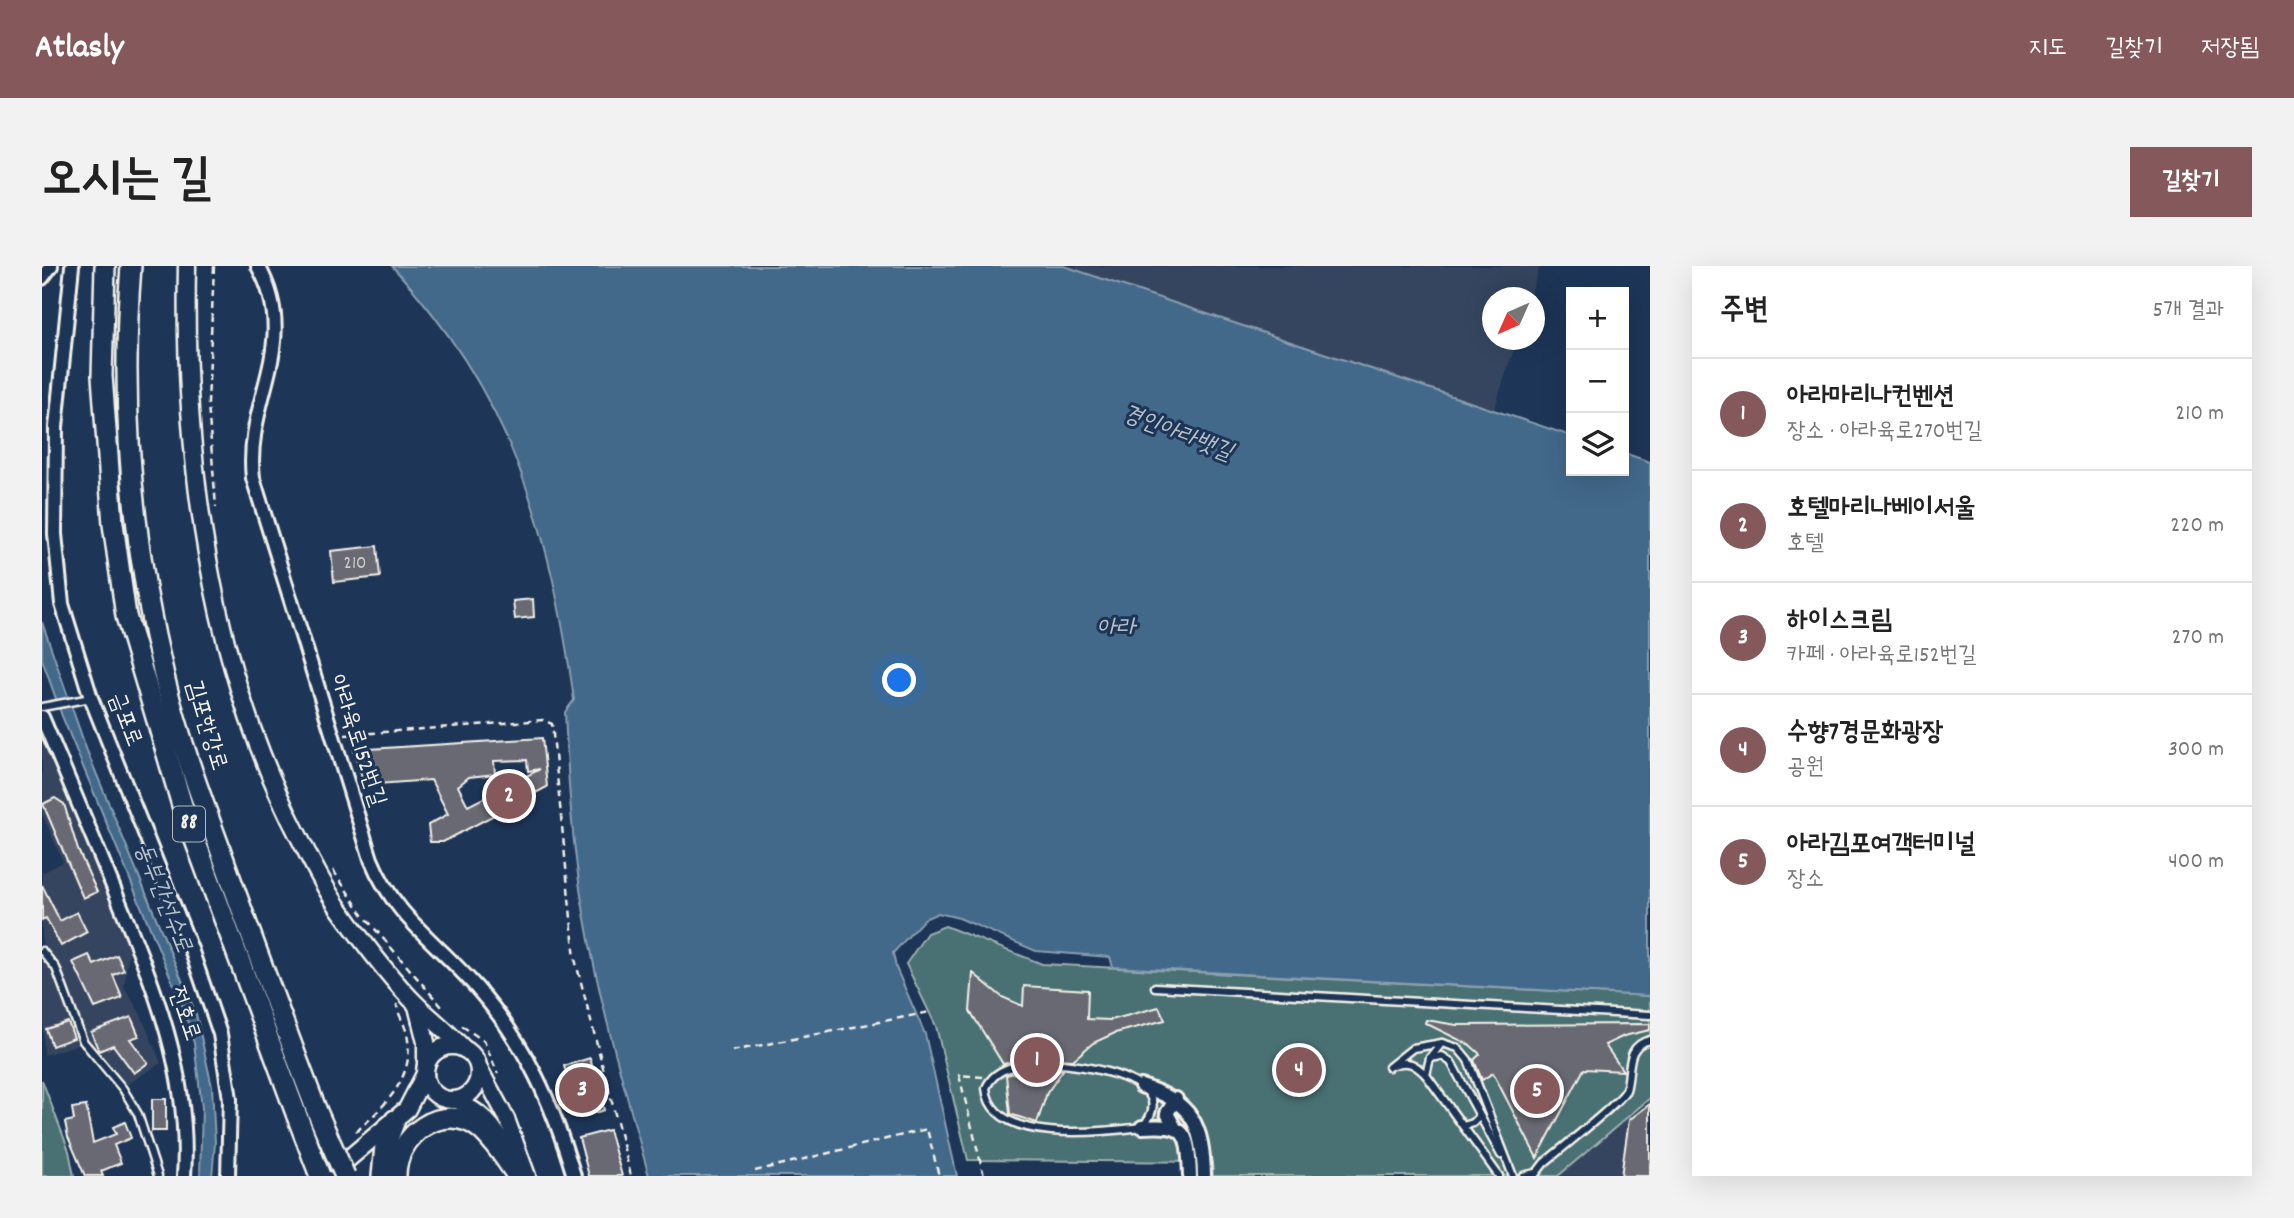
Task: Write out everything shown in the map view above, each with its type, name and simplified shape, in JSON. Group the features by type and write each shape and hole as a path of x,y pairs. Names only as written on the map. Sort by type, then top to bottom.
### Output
{"highway":[{"name":"김포한강로","path":"105,266 102,376 113,524 126,616 182,805 320,1176"},
{"name":"김포한강로","path":"131,266 126,347 136,523 147,595 175,717 253,943 316,1109 345,1176"},
{"path":"383,1176 385,1146 401,1114"},
{"path":"396,1176 397,1157 408,1137 430,1123 453,1119 478,1127 520,1175"}],"main road":[{"path":"187,266 186,311 195,482 216,595 249,721 268,772 320,877 359,934 417,1006 477,1063 479,1072 469,1094 401,1114"},
{"path":"417,1006 426,1042 425,1069 431,1091 449,1100"},
{"path":"328,1176 401,1114 437,1050 455,1046 464,1049"}],"street":[{"path":"42,278 51,266"},
{"name":"금포로","path":"72,266 56,428 55,534 62,604 86,699 191,949 220,1034 230,1099 228,1176"},
{"name":"아라육로152번길","path":"258,266 272,298 277,325 252,443 253,478 372,859 387,891 409,922 474,984 518,1040 549,1099 574,1176"},
{"name":"전호로","path":"43,710 172,1041 185,1113 184,1176"},
{"path":"477,1063 507,1119 520,1175"},
{"path":"1141,1086 1176,1099 1196,1125 1203,1147 1204,1176"},
{"path":"1176,1099 1167,1113 1174,1126 1182,1133 1188,1149 1190,1176"},
{"path":"449,1100 482,1114 504,1143 520,1175"},
{"path":"1142,1127 1174,1126"},
{"path":"1188,1149 1203,1147"}],"lane":[{"path":"43,710 86,699"},
{"path":"42,951 56,968 83,1041 123,1089 138,1114 158,1176"},
{"path":"1155,987 1650,1015"},
{"path":"1430,1058 1442,1056 1451,1062 1512,1173 1522,1176 1534,1175 1623,1094 1631,1055 1639,1044 1650,1040"},
{"path":"1426,1075 1430,1058 1442,1043"},
{"path":"1499,1176 1426,1075 1408,1062 1389,1067 1413,1048 1442,1043 1458,1048 1472,1066 1512,1173"},
{"path":"1049,1063 1097,1068 1141,1086 1151,1100 1152,1110 1142,1127 1074,1132 1018,1124 1002,1117 991,1107 986,1088 990,1080 1008,1068 1049,1063"},
{"path":"1463,1126 1473,1123 1479,1116"}],"path":[{"path":"214,266 208,404 216,510"},
{"path":"333,736 543,720 552,724 575,959 631,1176"},
{"path":"330,865 362,915 424,987"},
{"path":"352,1136 392,1097 401,1083 406,1066 408,1036 395,1005"},
{"path":"732,1051 930,1012"},
{"path":"984,1176 959,1075 975,1074 990,1080"},
{"path":"755,1171 927,1129 939,1176"}],"shaded area":[{"path":"1064,266 1540,266 1533,287 1482,287 1482,350 1514,350 1494,410"},
{"path":"42,735 130,946 124,987 140,1013 161,1063 126,1085 89,1041 59,964 42,943 42,873 63,862 42,814"},
{"path":"42,957 54,975 80,1044 44,1055"},
{"path":"1650,1098 1650,1176 1558,1176"}],"green space":[{"path":"945,926 1042,964 1650,996 1650,1098 1558,1176 1213,1176 1212,1162 968,1160 936,1026 906,964 927,933"},
{"path":"42,1080 69,1151 74,1176 42,1176"}],"water":[{"name":"아라","path":"392,266 1064,266 1566,434 1566,476 1629,476 1629,455 1650,462 1650,996 1113,967 1110,957 1036,951 959,918 938,913 924,919 893,953 896,968 925,1034 957,1176 649,1176 605,1012 584,913 571,812 565,712 574,700 553,579 538,522 496,415 467,364 433,314"},
{"path":"42,622 87,751 196,1014 212,1087 215,1143 212,1176 200,1176 202,1108 194,1043 183,1007 62,716 42,659"}],"building":[{"path":"377,546 380,577 334,582 331,551"},
{"path":"533,599 534,617 515,619 513,601"},
{"path":"542,738 547,787 443,842 430,842 428,825 448,814 431,780 364,785 354,750","holes":["527,760 528,771 540,769 468,806 458,786 469,777 495,774 494,761"]},
{"path":"55,798 64,804 78,850 97,892 83,898 43,804"},
{"path":"42,885 60,921 77,912 87,932 61,946 46,918 42,920"},
{"path":"89,955 94,965 117,955 124,970 113,975 122,998 95,1008 73,962"},
{"path":"973,973 1002,997 1023,1006 1024,986 1088,990 1087,1019 1111,1020 1159,1007 1165,1020 1115,1033 1093,1043 1073,1060 1030,1058 1003,1064 970,1011"},
{"path":"131,1017 139,1036 130,1039 148,1063 134,1073 113,1045 99,1051 91,1032"},
{"path":"1426,1020 1457,1025 1650,1024 1650,1030 1624,1036 1605,1045 1623,1071 1584,1069 1537,1158 1493,1073 1482,1080 1474,1060 1480,1054 1470,1045 1425,1023"},
{"path":"68,1022 74,1038 52,1046 46,1029"},
{"path":"590,1058 604,1110 584,1116 575,1084 570,1085 564,1066"},
{"path":"1031,1070 1063,1070 1047,1093 1037,1123 1010,1114 1006,1075"},
{"path":"152,1099 166,1099 166,1131 152,1131"},
{"path":"1650,1104 1650,1176 1621,1176 1629,1120"},
{"path":"86,1106 93,1143 116,1134 113,1127 125,1122 131,1138 114,1145 121,1163 101,1171 103,1176 85,1176 68,1137 65,1122 74,1120 72,1108"},
{"path":"609,1130 622,1176 589,1176 579,1138"}],"place":[{"name":"호텔마리나베이서울","path":"509,796"},
{"name":"아라마리나컨벤션","path":"1037,1060"},
{"name":"수향7경문화광장","path":"1299,1070"},
{"name":"하이스크림","path":"582,1090"},
{"name":"아라김포여객터미널","path":"1537,1091"}],"water label":[{"name":"경인아라뱃길","path":"1177,434"},
{"name":"동부간선수로","path":"162,898"}]}
